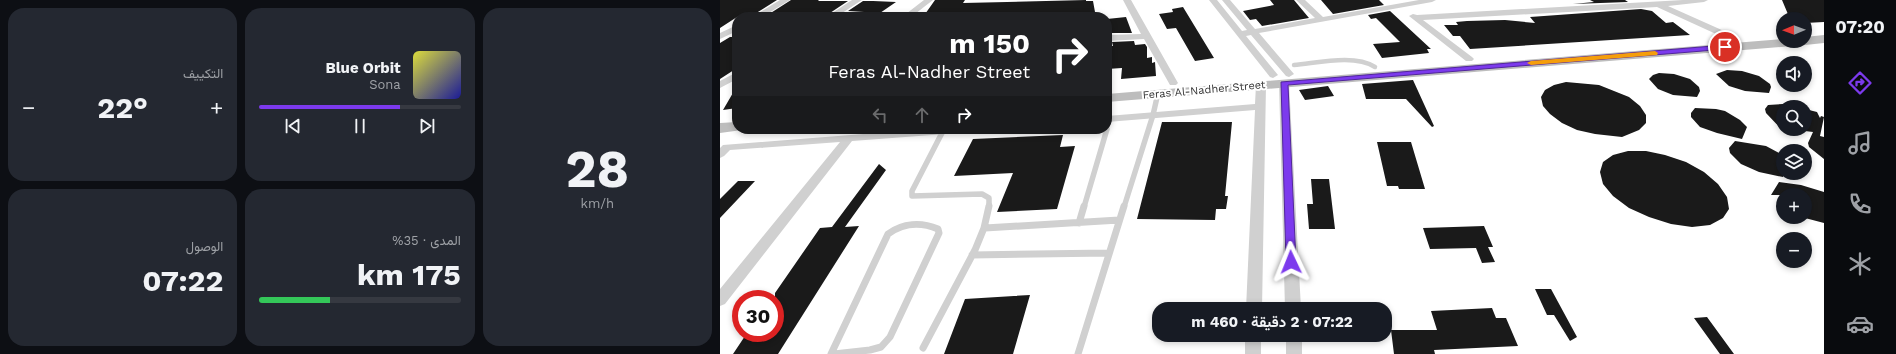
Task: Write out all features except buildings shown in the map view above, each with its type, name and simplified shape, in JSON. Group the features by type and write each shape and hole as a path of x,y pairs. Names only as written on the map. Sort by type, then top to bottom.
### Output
{"street":[{"path":"765,12 786,0"},
{"path":"838,12 858,0"},
{"path":"912,12 928,0"},
{"path":"1127,0 1173,83"},
{"path":"1213,0 1273,75"},
{"path":"1226,0 1289,74 1293,302"},
{"path":"1300,0 1321,19"},
{"path":"1391,0 1469,59"},
{"path":"1240,34 1432,0"},
{"path":"1648,0 1730,37"},
{"path":"1415,18 1659,5 1704,0"},
{"path":"720,29 732,30"},
{"path":"720,36 732,31"},
{"path":"1812,32 1824,31"},
{"name":"Feras Al-Nadher Street","path":"1112,98 1261,85 1289,74 1776,34"},
{"path":"1112,38 1147,36"},
{"name":"Feras Al-Nadher Street","path":"1812,40 1824,39"},
{"name":"Feras Al-Nadher Street","path":"1112,88 1273,75 1776,43"},
{"path":"720,85 732,78"},
{"path":"1254,302 1261,85"},
{"path":"1112,123 1153,115 1260,107"},
{"path":"720,118 732,117"},
{"path":"720,128 732,127"},
{"path":"720,154 727,147 896,134"},
{"path":"720,300 849,138"},
{"path":"1253,354 1254,342"},
{"path":"1294,342 1294,354"}],"lane":[{"path":"1078,354 1153,115 1158,94"},
{"path":"923,348 985,228 991,204 989,198 982,194 912,196 912,191 941,134"},
{"path":"1079,223 1105,134"},
{"path":"985,228 1119,220"},
{"path":"904,226 931,226 938,228 939,233 890,337 881,347 870,350 832,354 888,234 893,230 904,226"},
{"path":"972,255 1109,253"}],"slow traffic":[{"path":"1531,63 1655,53"}],"route":[{"path":"1291,262 1284,83 1725,47"}]}
